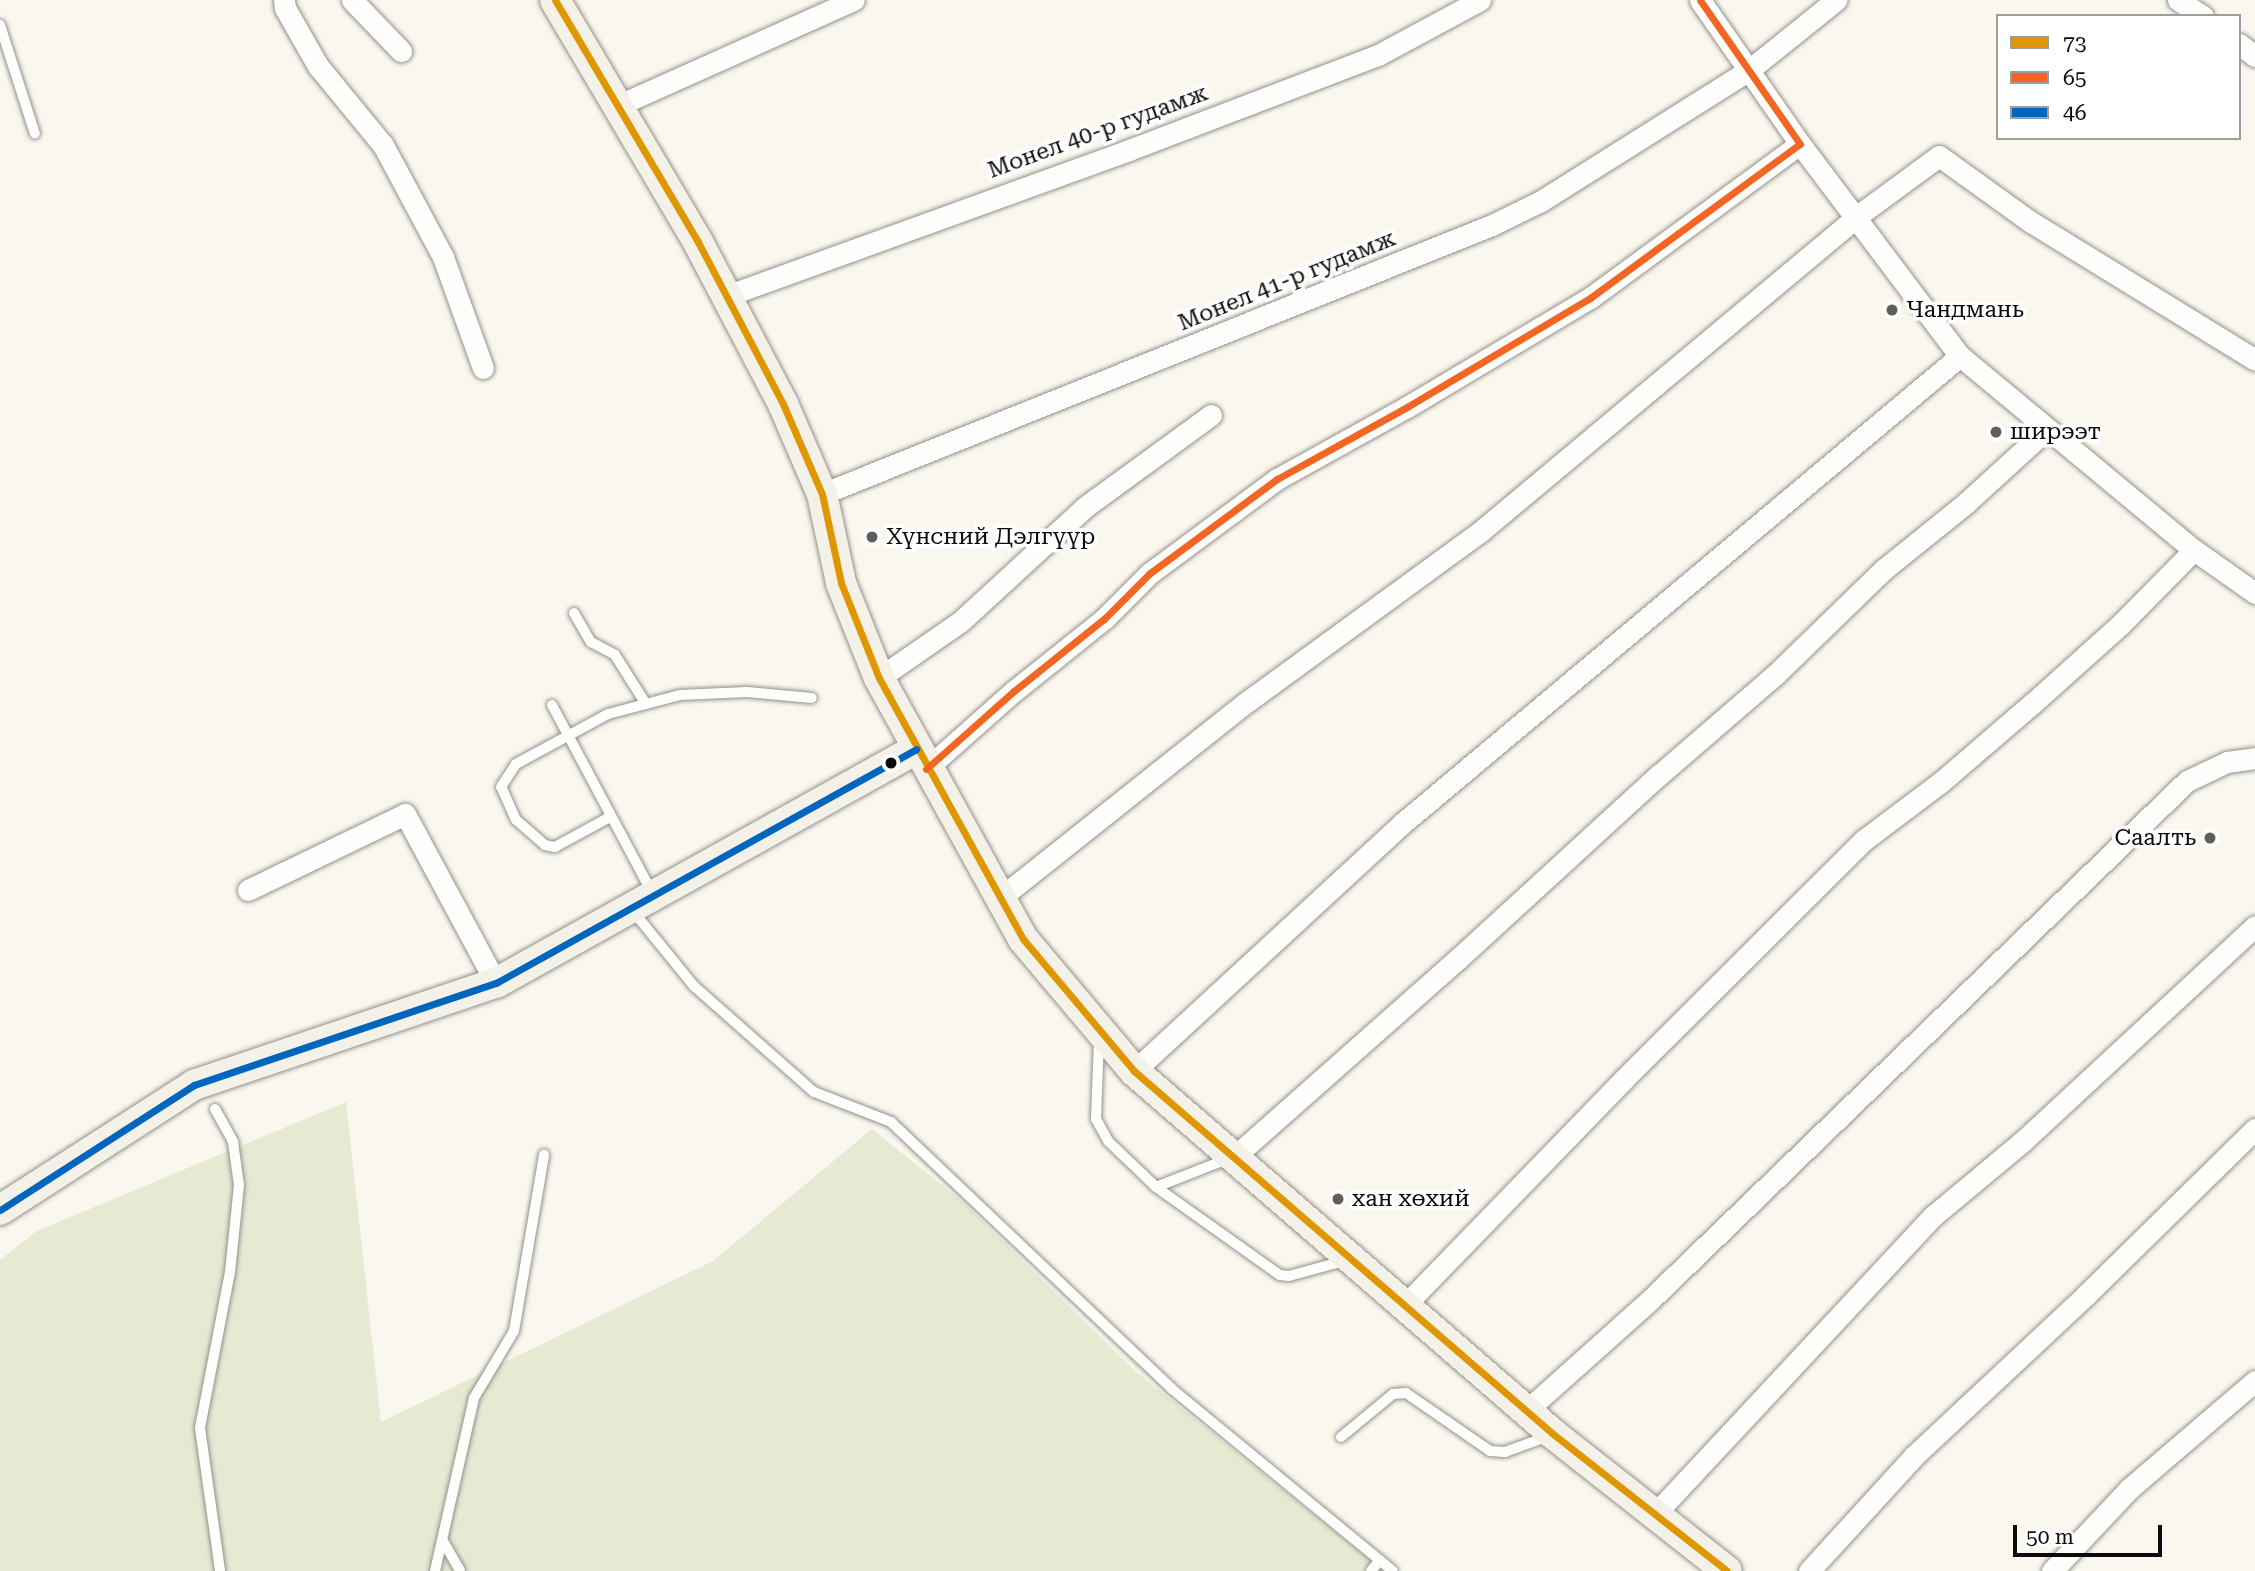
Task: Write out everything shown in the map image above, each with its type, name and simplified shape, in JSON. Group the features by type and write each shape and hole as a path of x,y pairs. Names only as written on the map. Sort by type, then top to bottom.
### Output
{"main road":[{"path":"555,0 619,105 783,404 822,494 841,583 879,678 921,759 1023,939 1134,1071 1553,1434 1727,1571"},
{"path":"0,1210 194,1084 496,983 641,901 921,759"}],"street":[{"path":"284,0 285,8 318,66 383,145 443,257 483,368"},
{"path":"352,0 401,51"},
{"path":"619,105 854,0"},
{"name":"Монел 40-р гудамж","path":"726,296 1129,150 1378,55 1479,0"},
{"path":"1700,0 1800,144 1960,355 2194,550 2255,593"},
{"name":"Монел 41-р гудамж","path":"822,494 1492,225 1541,201 1749,70 1836,0"},
{"path":"2178,0 2200,14"},
{"path":"2241,46 2255,57"},
{"path":"921,759 1014,691 1104,619 1150,573 1277,479 1407,407 1590,298 1800,144"},
{"path":"1000,898 1248,701 1500,516 1856,217 1938,156 2031,222 2255,360"},
{"path":"1134,1071 1404,822 1960,355"},
{"path":"879,678 960,622 1085,507 1211,415"},
{"path":"1234,1157 1459,958 1658,775 1775,675 1883,570 1966,503 2047,429"},
{"path":"1406,1304 1623,1079 1864,840 1941,782 2033,703 2121,624 2194,550"},
{"path":"1527,1410 1651,1298 2187,781 2227,762 2255,758"},
{"path":"248,890 405,814 496,983"},
{"path":"1655,1514 1933,1216 2023,1141 2255,926"},
{"path":"1810,1571 1914,1455 2086,1295 2255,1129"},
{"path":"2052,1571 2129,1489 2255,1381"}],"lane":[{"path":"0,25 35,134"},
{"path":"574,613 591,642 615,655 646,704"},
{"path":"610,817 555,847 532,836 516,820 501,787 516,764 608,714 680,695 747,692 812,698"},
{"path":"552,705 610,817 641,901 694,986 814,1092 891,1122 1172,1389 1393,1571"},
{"path":"1100,1030 1097,1119 1108,1141 1156,1187 1280,1275 1290,1276 1353,1259"},
{"path":"215,1110 233,1142 239,1185 230,1272 200,1428 220,1571"},
{"path":"435,1571 474,1398 514,1331 544,1156"},
{"path":"1156,1187 1234,1157"},
{"path":"1340,1437 1393,1394 1406,1393 1490,1451 1506,1452 1553,1434"},
{"path":"443,1541 460,1571"},
{"path":"1371,1571 1380,1560"}],"green space":[{"path":"346,1102 381,1422 713,1261 872,1129 964,1203 1135,1371 1384,1571 0,1571 0,1260 37,1231"}],"transit line":[{"name":"73","path":"555,0 698,242 783,404 822,494 841,583 879,678 1023,939 1134,1071 1553,1434 1727,1571"},
{"name":"65","path":"926,769 1014,691 1104,619 1150,573 1277,479 1407,407 1590,298 1800,144 1700,0"},
{"name":"46","path":"0,1210 194,1085 496,983 916,749"}],"place":[{"name":"Чандмань","path":"1892,310"},
{"name":"ширээт","path":"1996,432"},
{"name":"Хүнсний Дэлгүүр","path":"872,537"},
{"name":"Саалть","path":"2210,838"},
{"name":"хан хөхий","path":"1338,1199"}]}
